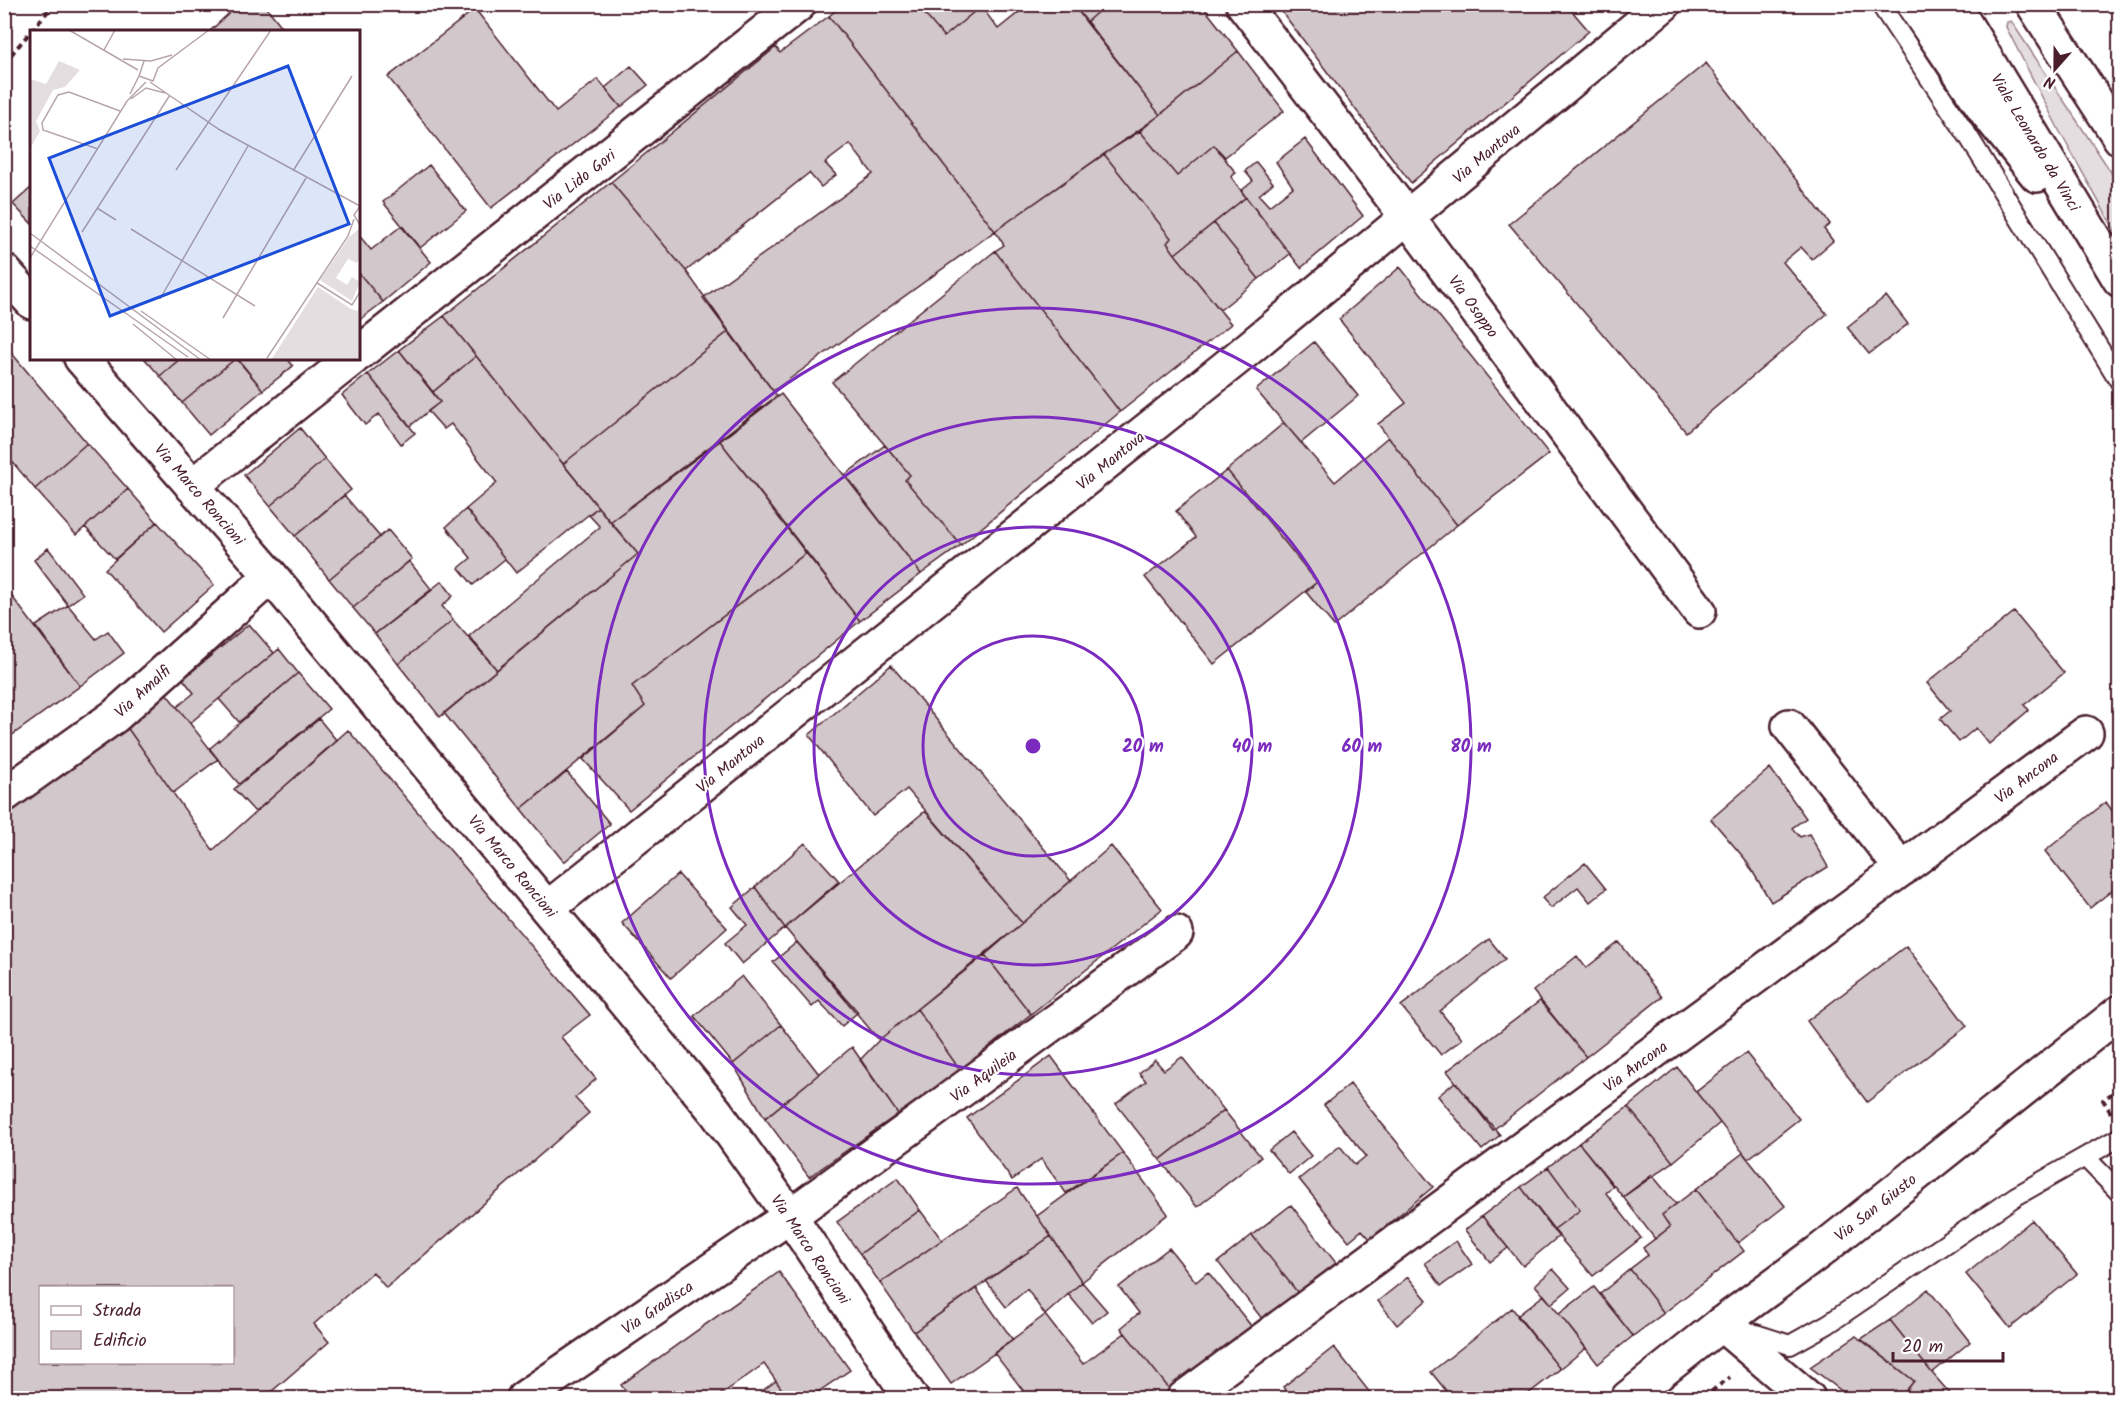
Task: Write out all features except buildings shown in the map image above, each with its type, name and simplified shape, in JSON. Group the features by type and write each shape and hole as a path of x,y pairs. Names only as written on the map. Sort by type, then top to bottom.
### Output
{"main road":[{"name":"Via Lido Gori","path":"360,352 800,4"},
{"name":"Via Osoppo","path":"1243,4 1408,218 1699,611"},
{"name":"Via Mantova","path":"549,907 1226,367 1664,4"},
{"path":"1913,4 2015,149 2103,252"},
{"name":"Viale Leonardo da Vinci","path":"1953,4 2120,280"},
{"path":"2033,4 2120,138"},
{"path":"4,271 30,300"},
{"name":"Via Marco Roncioni","path":"83,360 271,576 549,907 716,1112 790,1216 911,1398"},
{"path":"192,486 350,360"},
{"name":"Via Amalfi","path":"4,795 115,716 271,576"},
{"path":"1789,726 1902,869"},
{"name":"Via Ancona","path":"1184,1398 2086,733"},
{"name":"Via Aquileia","path":"790,1216 1176,933"},
{"name":"Via San Giusto","path":"1628,1398 1721,1324 1829,1243 2120,1012"},
{"name":"Via Gradisca","path":"524,1398 790,1216"},
{"path":"1721,1324 1808,1398"}],"lane":[{"path":"1880,4 1970,139 2120,382"},
{"path":"1721,1324 1790,1345 1828,1324 2016,1196 2120,1137"},
{"path":"2085,1157 2120,1193"}],"path":[{"path":"32,30 54,4"},
{"path":"4,63 30,32"},
{"path":"2114,1117 2103,1100 2120,1088"}],"shaded area":[{"path":"2011,21 2119,184 2119,238 2060,132 2006,27 2007,22"}]}
